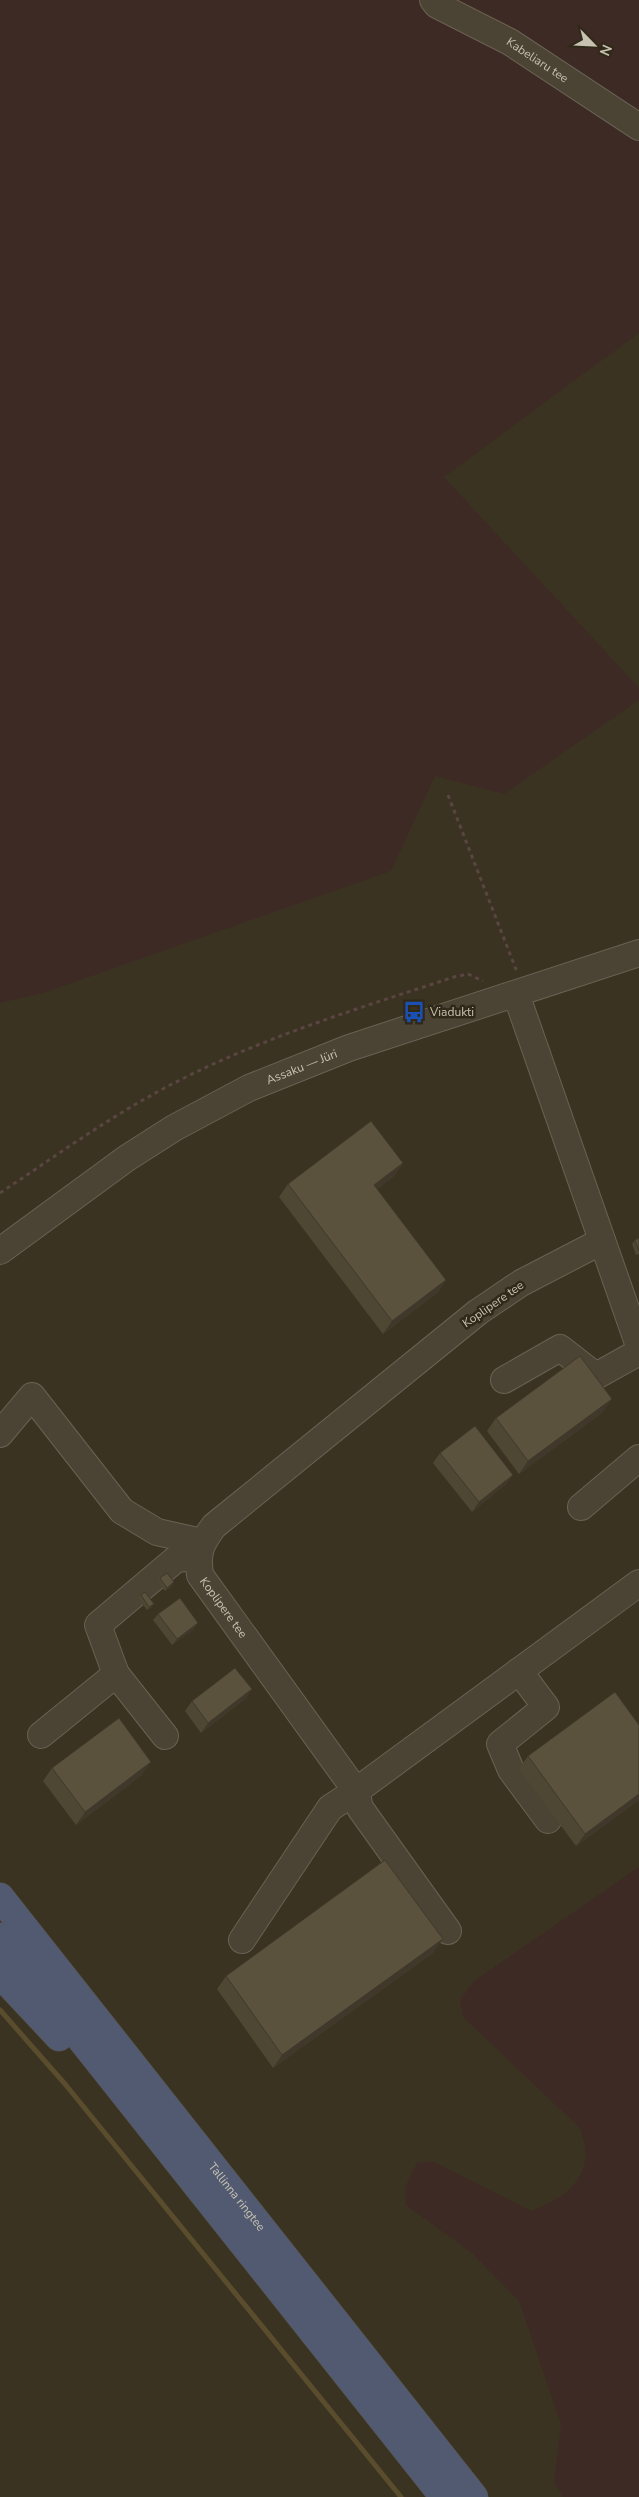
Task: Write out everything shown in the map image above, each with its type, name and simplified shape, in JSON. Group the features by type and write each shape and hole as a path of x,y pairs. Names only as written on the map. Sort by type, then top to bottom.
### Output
{"highway":[{"path":"0,1883 52,1963"},
{"name":"Tallinna ringtee","path":"0,1898 52,1963 261,2266 444,2497"},
{"name":"Tallinna ringtee","path":"0,1937 160,2119 474,2497"},
{"path":"0,1974 65,2044 181,2185 261,2266"}],"street":[{"name":"Kabeliaru tee","path":"433,0 437,5 510,42 639,127"},
{"name":"Assaku — Jüri","path":"0,1251 127,1158 174,1128 249,1088 349,1048 639,952"},
{"path":"513,995 639,1346"},
{"name":"Koplipere tee","path":"448,1931 360,1808 356,1790 200,1575 200,1550 214,1526 478,1312 521,1283 602,1241"},
{"path":"504,1380 560,1348 596,1376 639,1352"},
{"path":"0,1434 32,1396 122,1511 157,1532 200,1550"},
{"path":"581,1508 639,1458"},
{"path":"165,1736 116,1674 98,1625 176,1559 200,1550"},
{"path":"242,1940 330,1808 519,1671 635,1595"},
{"path":"519,1671 546,1707 500,1744 511,1770 548,1820"},
{"path":"41,1735 116,1674"}],"path":[{"path":"448,795 513,995"},
{"path":"0,1193 115,1117 162,1089 209,1066 268,1041 468,974 479,977 490,987 513,995"}],"shaded area":[{"path":"0,0 639,0 639,333 444,477 639,688 639,700 504,794 435,776 391,871 46,992 0,1003"},
{"path":"639,1867 639,2497 563,2497 554,2483 561,2424 519,2301 473,2254 406,2205 405,2187 417,2163 432,2161 532,2211 560,2197 568,2191 580,2176 586,2155 580,2128 463,2017 460,2000 474,1981"}],"building":[{"path":"371,1121 403,1163 374,1185 446,1280 392,1321 288,1184"},
{"path":"639,1238 639,1251 635,1240"},
{"path":"580,1356 612,1399 528,1461 496,1418"},
{"path":"475,1426 513,1475 479,1502 440,1453"},
{"path":"167,1573 174,1582 167,1588 160,1578"},
{"path":"145,1592 154,1604 149,1607 141,1595"},
{"path":"180,1598 198,1623 177,1639 158,1614"},
{"path":"235,1668 252,1689 208,1723 192,1701"},
{"path":"615,1692 639,1725 639,1794 585,1834 528,1756"},
{"path":"119,1718 151,1762 85,1812 52,1768"},
{"path":"385,1860 443,1939 282,2055 226,1976"}],"waterway":[{"path":"0,2010 65,2084 401,2497"}],"place":[{"name":"Viadukti","path":"414,1012"}]}
